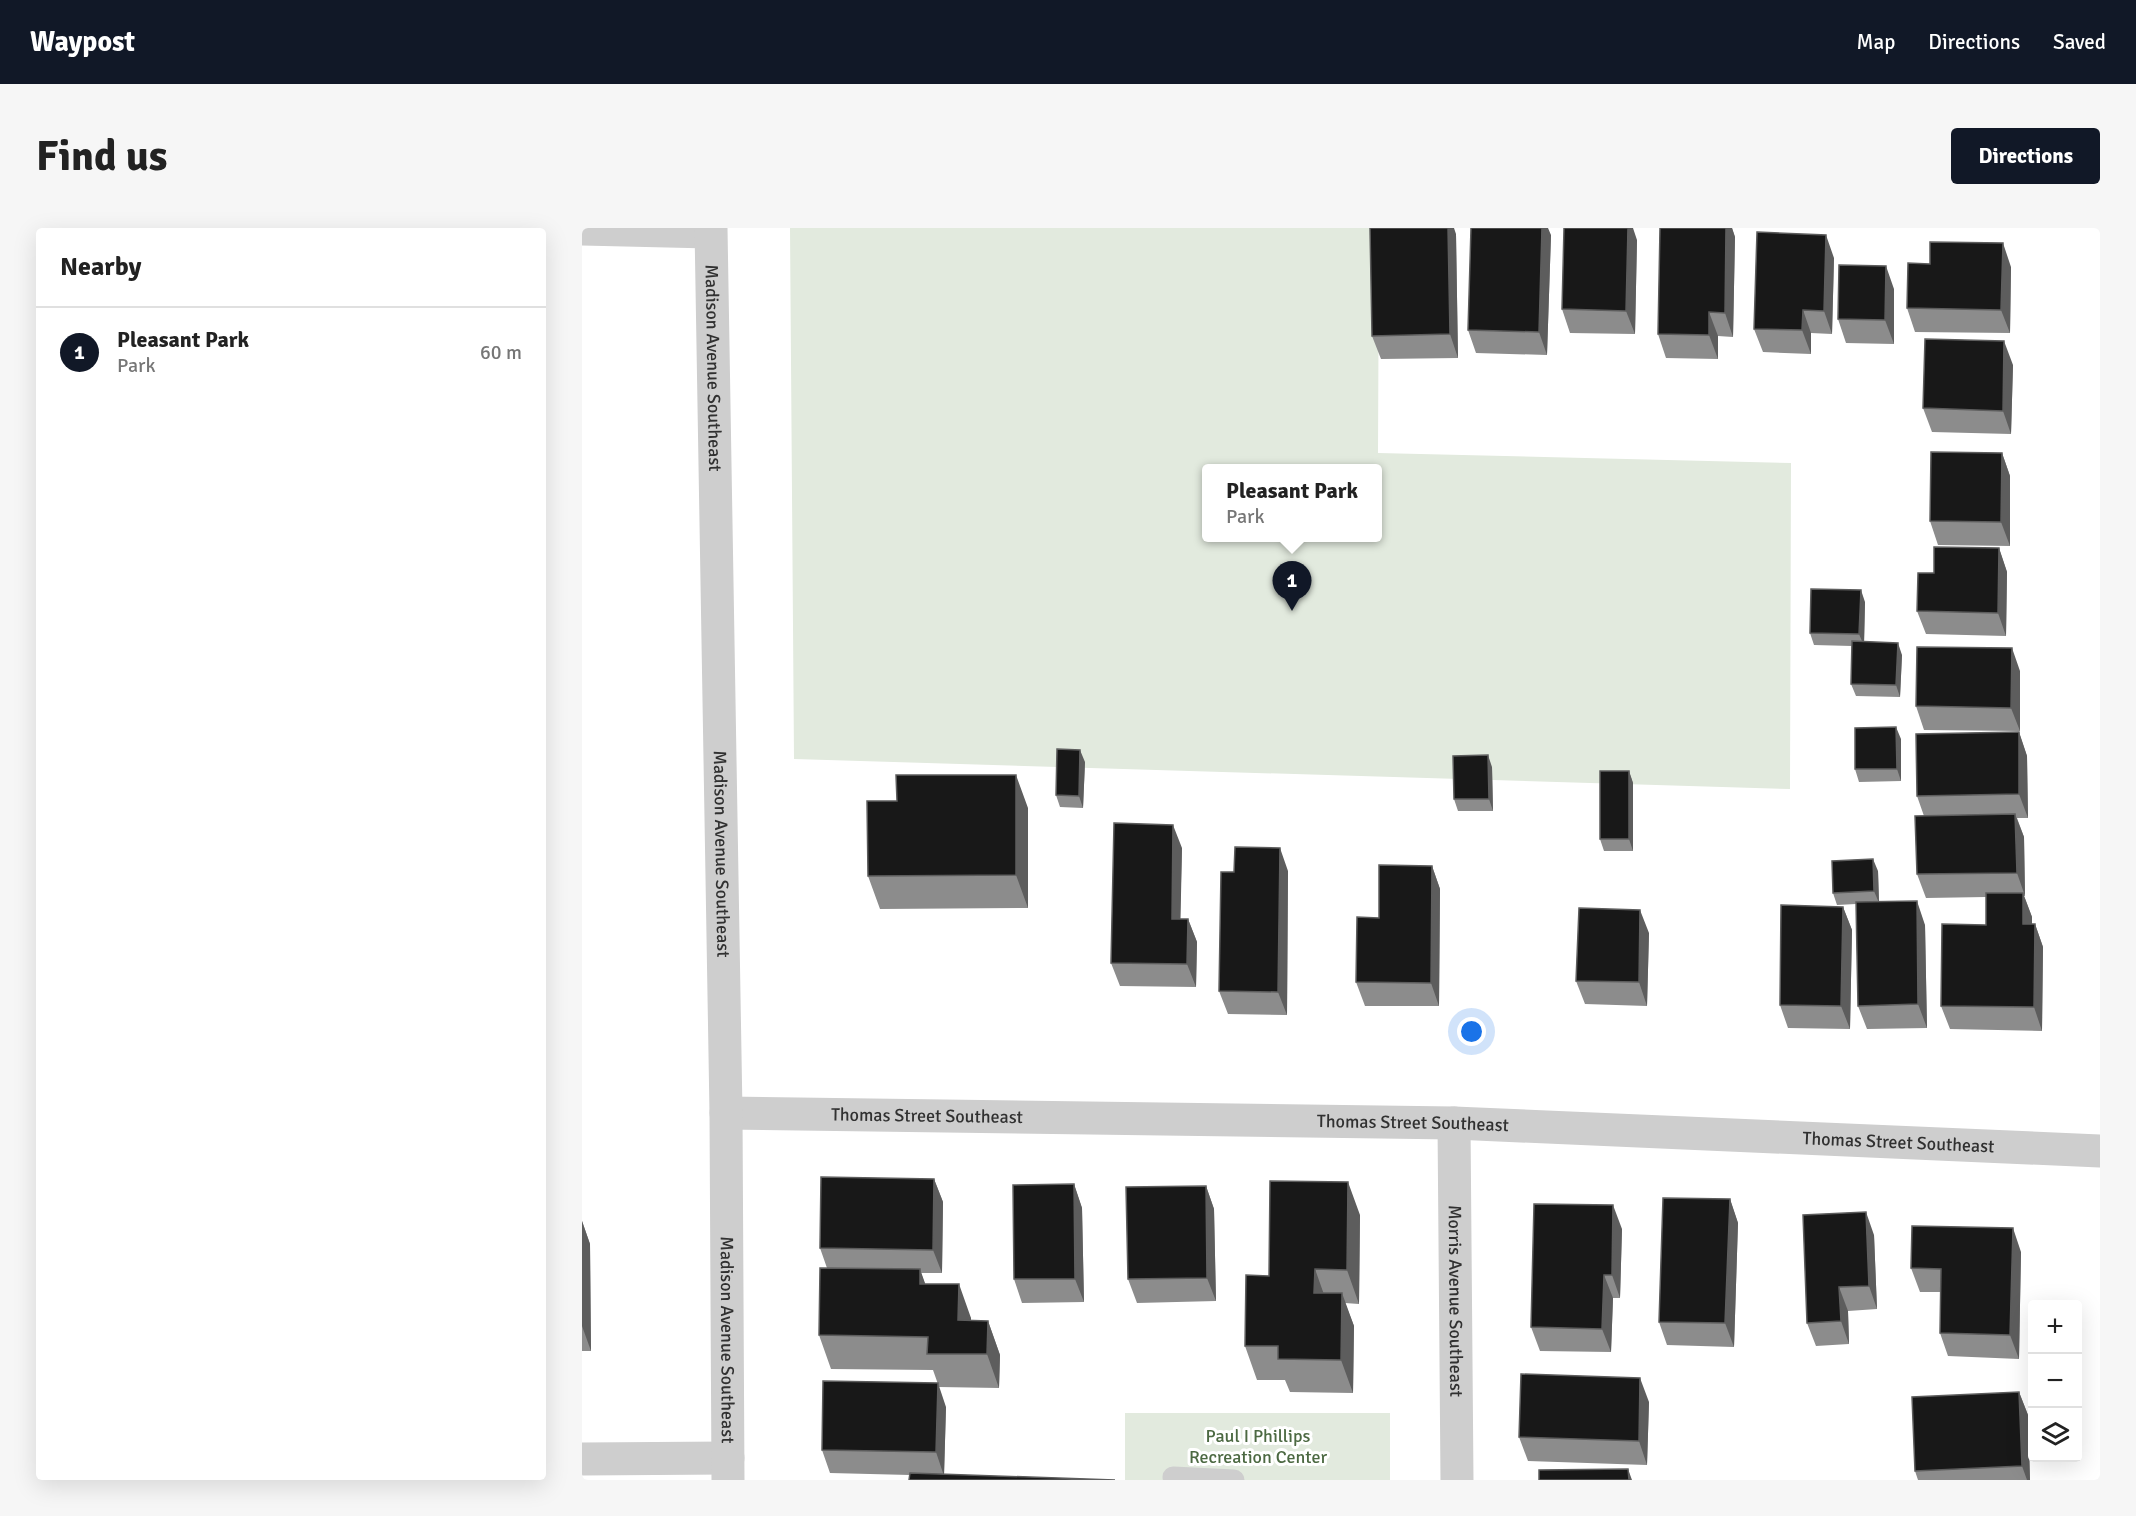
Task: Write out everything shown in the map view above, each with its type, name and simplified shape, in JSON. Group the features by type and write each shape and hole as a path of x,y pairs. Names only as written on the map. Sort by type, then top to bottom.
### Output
{"street":[{"path":"582,229 711,230"},
{"name":"Madison Avenue Southeast","path":"711,230 726,1113 728,1469"},
{"name":"Thomas Street Southeast","path":"726,1113 1454,1124 2100,1151"},
{"name":"Morris Avenue Southeast","path":"1454,1124 1457,1480"},
{"path":"582,1459 728,1469"}],"lane":[{"path":"1173,1477 1234,1480"}],"green space":[{"path":"790,228 1379,228 1378,453 1791,463 1790,789 794,759"},
{"name":"Paul I Phillips Recreation Center","path":"1125,1413 1390,1413 1390,1480 1125,1480"}],"building":[{"path":"1370,228 1448,228 1450,334 1372,336"},
{"path":"1471,228 1542,228 1539,332 1468,330"},
{"path":"1564,228 1628,228 1626,311 1562,309"},
{"path":"1660,228 1726,228 1725,313 1709,312 1709,335 1658,334"},
{"path":"1757,232 1826,235 1824,311 1803,310 1802,330 1754,329"},
{"path":"1930,242 2003,243 2001,310 1907,308 1908,263 1930,264"},
{"path":"1839,265 1886,266 1885,320 1838,319"},
{"path":"1925,339 2004,341 2003,411 1923,408"},
{"path":"1931,452 2002,453 2001,522 1930,521"},
{"path":"1934,547 1999,548 1998,613 1917,611 1918,573 1934,573"},
{"path":"1811,589 1861,590 1859,634 1810,633"},
{"path":"1852,641 1898,643 1896,685 1851,684"},
{"path":"1917,647 2012,648 2011,708 1916,706"},
{"path":"1896,727 1897,769 1855,769 1855,728"},
{"path":"2019,732 2019,794 1917,796 1916,734"},
{"path":"1057,749 1080,750 1079,796 1056,795"},
{"path":"1488,755 1489,799 1454,799 1453,756"},
{"path":"1600,771 1629,771 1629,839 1600,839"},
{"path":"896,775 1016,775 1016,875 868,876 867,801 897,801"},
{"path":"2015,814 2017,873 1917,874 1915,816"},
{"path":"1114,823 1173,825 1172,919 1188,919 1187,964 1111,963"},
{"path":"1235,847 1280,848 1278,992 1219,991 1221,872 1234,872"},
{"path":"1873,859 1874,891 1833,893 1832,861"},
{"path":"1379,865 1432,866 1431,983 1356,982 1357,917 1379,918"},
{"path":"1986,893 2023,893 2023,924 2035,924 2034,1007 1941,1006 1942,924 1986,925"},
{"path":"1917,901 1918,1004 1858,1006 1856,902"},
{"path":"1781,905 1843,907 1841,1006 1780,1005"},
{"path":"1579,908 1640,910 1639,982 1576,981"},
{"path":"821,1177 934,1179 933,1250 820,1248"},
{"path":"1270,1181 1348,1182 1347,1270 1315,1269 1314,1293 1342,1293 1341,1360 1278,1359 1278,1346 1245,1346 1246,1275 1269,1276"},
{"path":"1074,1184 1075,1279 1014,1279 1013,1185"},
{"path":"1206,1186 1207,1278 1128,1279 1126,1187"},
{"path":"1663,1198 1730,1199 1725,1323 1659,1322"},
{"path":"1534,1204 1613,1205 1612,1275 1604,1275 1602,1329 1531,1327"},
{"path":"1866,1212 1869,1286 1839,1287 1841,1321 1807,1323 1803,1215"},
{"path":"1912,1226 2013,1228 2010,1335 1940,1333 1941,1269 1911,1268"},
{"path":"820,1268 920,1269 920,1284 959,1284 958,1320 988,1321 987,1354 927,1354 928,1337 819,1335"},
{"path":"1521,1374 1640,1378 1639,1441 1519,1437"},
{"path":"823,1381 938,1383 936,1452 822,1450"},
{"path":"2019,1392 2022,1466 1915,1471 1912,1397"},
{"path":"1628,1469 1629,1480 1539,1480 1539,1470"},
{"path":"910,1473 1115,1480 909,1480"}],"place":[{"name":"Pleasant Park","path":"1292,611"}]}
